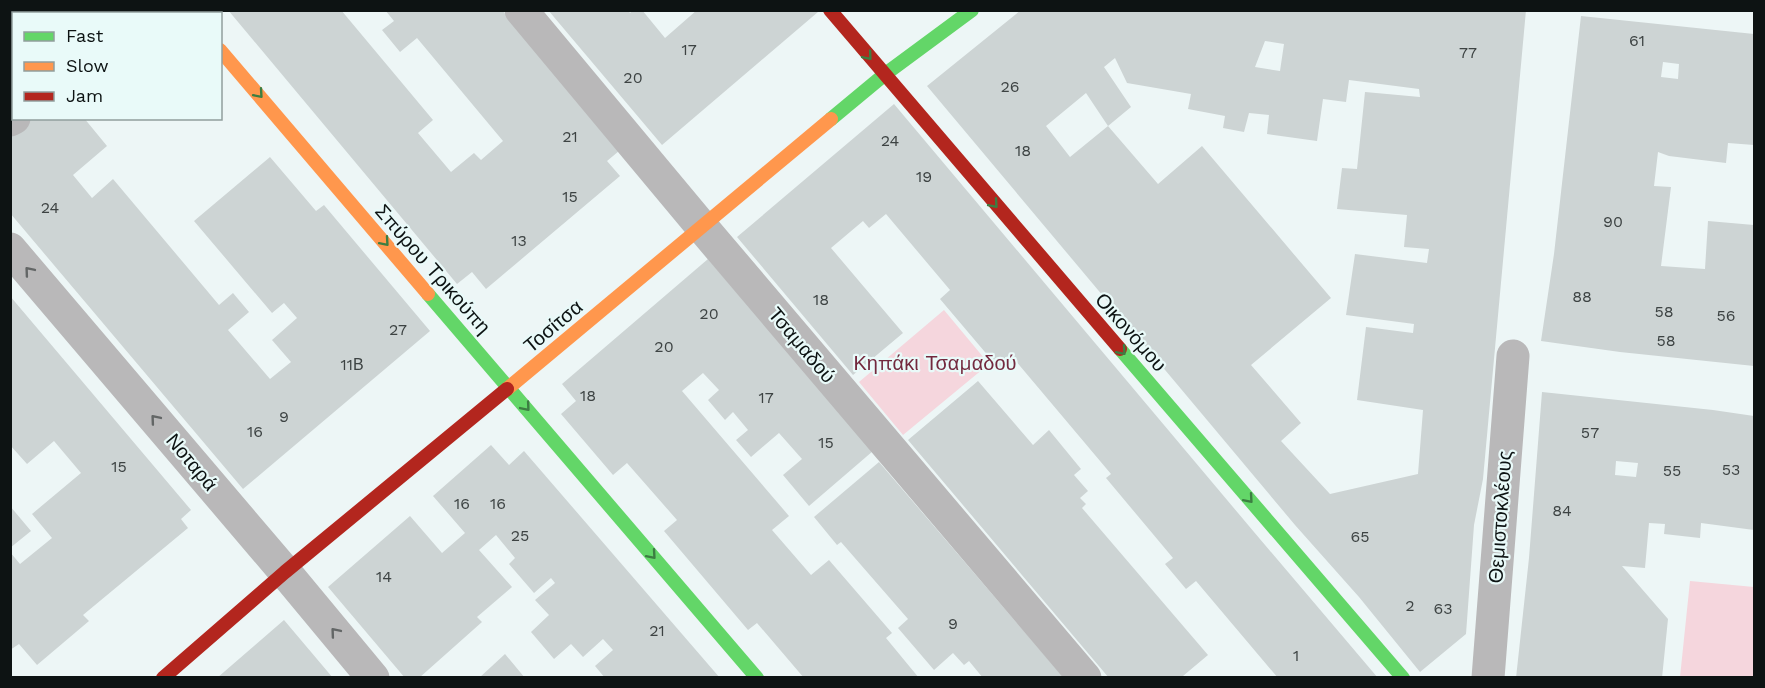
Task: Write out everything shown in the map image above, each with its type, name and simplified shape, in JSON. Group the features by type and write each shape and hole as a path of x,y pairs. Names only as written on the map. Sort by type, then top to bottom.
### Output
{"street":[{"name":"Τσαμαδού","path":"521,10 1085,678"},
{"name":"Οικονόμου","path":"830,10 1403,678"},
{"name":"Τοσίτσα","path":"164,678 285,572 884,75 972,10"},
{"name":"Σπύρου Τρικούπη","path":"222,52 757,678"},
{"name":"Νοταρά","path":"10,249 373,678"},
{"name":"Θεμιστοκλέους","path":"1488,678 1513,356"}],"green space":[{"name":"Κηπάκι Τσαμαδού","path":"944,310 989,364 903,435 859,382"},
{"path":"1690,581 1754,587 1754,677 1680,677"}],"building":[{"path":"10,10 92,10 90,12 12,12 12,78 10,79"},
{"path":"228,10 341,10 433,120 418,133 451,172 474,153 481,160 503,141 417,38 400,52 382,30 394,21 385,10 502,10 619,151 607,161 620,176 486,289 472,272 457,284"},
{"path":"548,10 628,10 630,13 633,10 642,10 665,38 697,10 816,10 818,12 662,145"},
{"path":"1021,10 1526,10 1483,479 1474,525 1466,634 1420,672 927,86","holes":["1265,41 1284,44 1280,71 1255,67","1115,58 1127,83 1191,94 1188,109 1225,116 1223,128 1244,132 1249,113 1269,115 1267,134 1317,141 1323,99 1346,102 1349,80 1419,89 1420,97 1365,92 1357,169 1342,168 1337,209 1407,215 1404,247 1429,249 1427,263 1355,254 1346,315 1414,324 1413,333 1366,327 1357,400 1423,410 1418,474 1330,494 1281,441 1301,423 1251,365 1331,298 1202,146 1158,184 1108,126 1131,107 1104,67","1086,93 1108,126 1070,157 1046,126"]},
{"path":"1581,16 1754,34 1754,145 1728,143 1726,163 1669,156 1658,152 1654,186 1671,187 1661,266 1705,269 1708,221 1754,225 1754,366 1541,341 1554,254","holes":["1663,62 1679,64 1678,79 1661,77"]},
{"path":"894,104 1378,678 1278,678 1196,581 1186,589 1165,564 1173,558 1106,478 1111,474 1015,360 1001,371 940,299 950,290 886,214 869,228 863,221 831,248 903,333 853,375 737,237"},
{"path":"22,120 86,120 107,146 73,175 92,198 113,179 219,305 233,293 249,312 228,330 270,379 291,362 272,340 297,318 284,303 272,313 194,221 270,157 316,211 324,205 430,331 243,489 10,213 10,130"},
{"path":"708,259 873,451 809,506 783,475 802,459 779,433 751,457 736,440 748,430 733,412 725,420 708,400 719,390 703,373 682,391 789,516 772,530 811,575 829,560 892,633 886,638 919,678 804,678 757,623 748,630 664,531 677,520 627,463 613,475 561,414 576,401 562,384"},
{"path":"10,296 191,510 181,519 188,528 83,615 89,621 37,665 19,644 10,650 10,552 20,564 52,538 32,514 81,473 54,441 27,464 10,445"},
{"path":"978,381 1033,445 1049,430 1081,469 1074,475 1088,491 1080,498 1086,504 1082,508 1208,655 1183,676 1184,678 1109,678 908,440"},
{"path":"1542,392 1754,416 1754,530 1701,523 1700,538 1664,534 1665,524 1649,523 1645,568 1622,566 1668,619 1662,678 1516,678 1529,558","holes":["1616,461 1638,463 1636,477 1615,475"]},
{"path":"491,445 509,465 524,451 720,678 605,678 595,666 613,650 603,639 583,657 571,644 554,659 531,632 549,615 535,600 555,583 551,578 534,593 509,564 515,558 496,535 479,550 512,587 477,617 482,622 419,678 405,678 328,587 410,516 442,553 465,533 433,496"},
{"path":"879,462 1064,678 983,678 969,661 964,665 953,653 934,670 898,628 908,619 841,542 837,545 814,517"},
{"path":"10,506 31,531 10,548"},
{"path":"284,620 333,678 217,678"},
{"path":"505,654 525,678 479,678"}],"traffic: fast":[{"path":"831,119 884,75 972,10"},
{"path":"428,294 757,678"},
{"path":"1120,349 1403,678"}],"traffic: slow":[{"path":"222,52 428,294"},
{"path":"507,389 831,119"}],"traffic: jam":[{"path":"830,10 1120,349"},
{"path":"163,678 285,572 507,389"}]}
